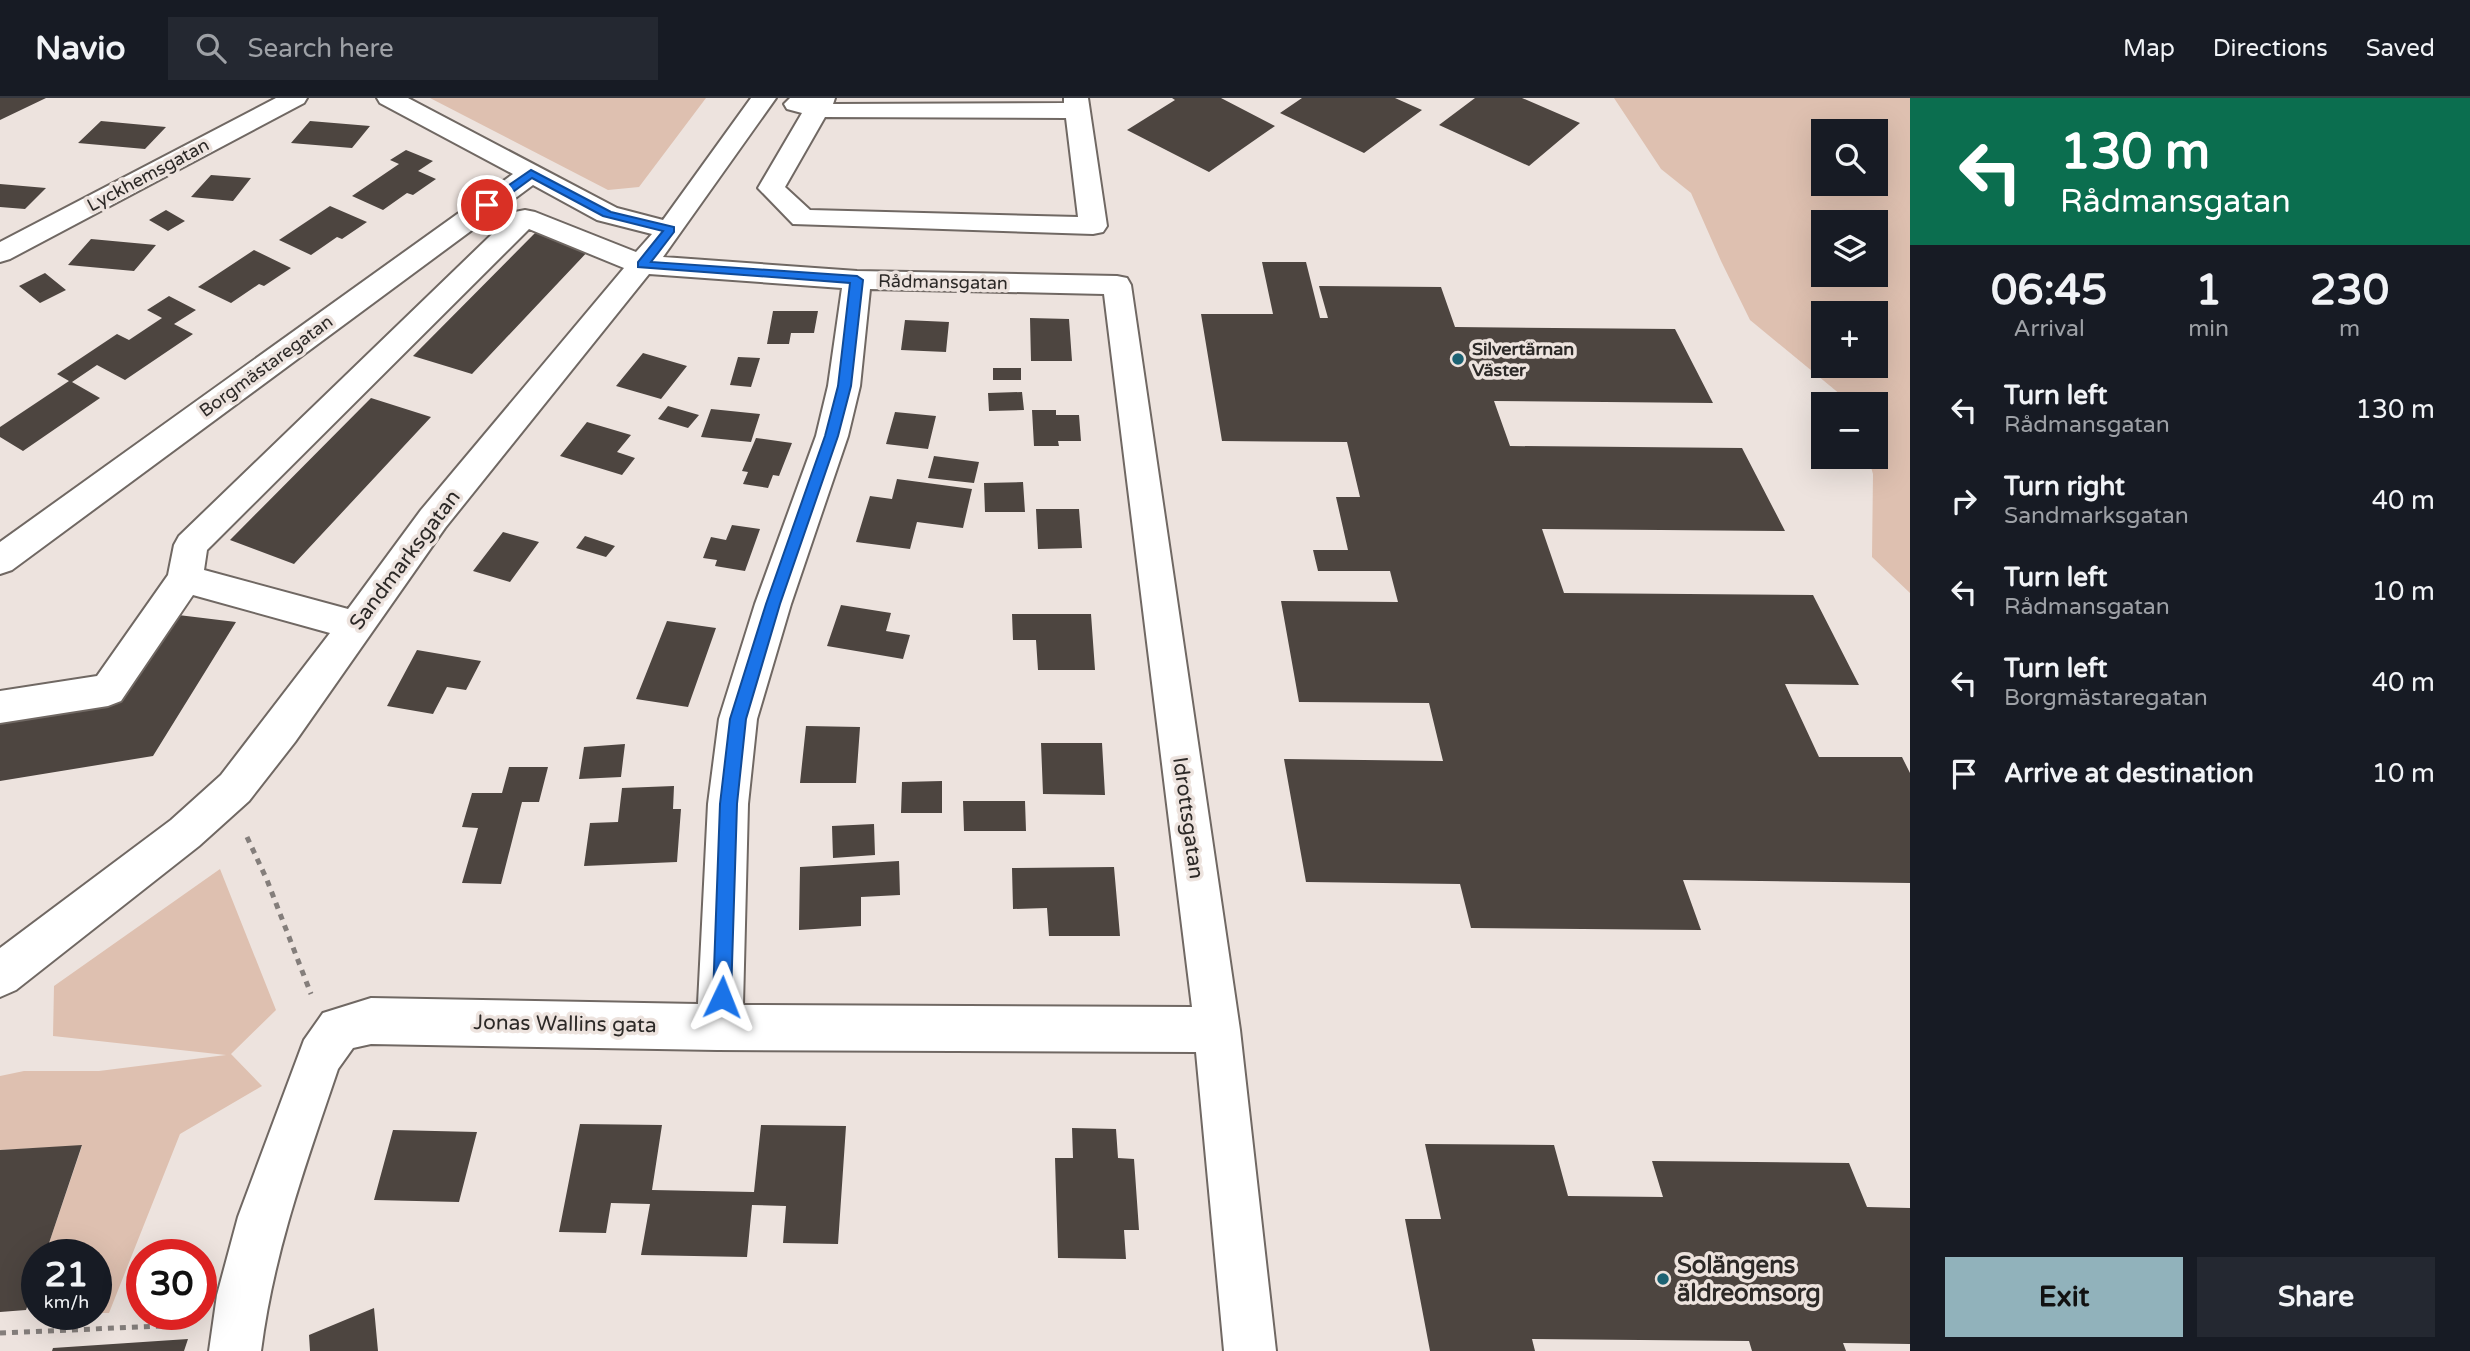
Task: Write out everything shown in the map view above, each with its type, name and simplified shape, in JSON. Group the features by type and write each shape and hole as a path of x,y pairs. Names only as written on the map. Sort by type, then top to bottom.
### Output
{"street":[{"name":"Lyckhemsgatan","path":"0,253 295,98"},
{"path":"389,98 607,214 670,230"},
{"path":"765,98 819,103 833,111 1077,104 1093,226 803,218 771,188 819,103"},
{"name":"Sandmarksgatan","path":"0,975 184,833 235,788 281,730 433,519 670,230 765,98"},
{"name":"Borgmästaregatan","path":"0,560 531,173"},
{"name":"Rådmansgatan","path":"186,579 191,545 525,218 642,265 857,280 1117,285"},
{"path":"717,1027 722,997 728,804 738,719 773,604 832,436 844,386 857,280"},
{"name":"Idrottsgatan","path":"1117,285 1217,1030 1250,1351"},
{"path":"0,707 108,690 157,616 186,579 357,626"},
{"name":"Jonas Wallins gata","path":"237,1337 243,1295 263,1217 320,1056 339,1029 371,1021 717,1027 1217,1030"}],"path":[{"path":"245,834 267,880 313,997"},
{"path":"0,1333 237,1337"}],"shaded area":[{"path":"430,98 706,98 639,187 608,190"},
{"path":"1614,98 1910,98 1910,593 1872,557 1872,469 1888,469 1888,392 1837,392 1820,378 1888,378 1888,301 1811,301 1811,370 1750,320 1691,193 1661,169"},
{"path":"220,869 276,1010 231,1054 262,1086 180,1134 138,1239 126,1239 126,1270 112,1305 112,1239 50,1239 82,1146 0,1150 0,1076 24,1071 99,1071 226,1055 53,1036 54,986"}],"building":[{"path":"0,98 46,98 0,120"},
{"path":"1172,98 1221,98 1275,126 1209,172 1127,130 1175,100"},
{"path":"1302,98 1395,98 1422,110 1364,153 1280,113"},
{"path":"1475,98 1522,98 1580,123 1529,166 1439,125"},
{"path":"101,121 166,127 145,149 78,143"},
{"path":"310,121 370,126 352,148 291,143"},
{"path":"406,150 433,161 418,171 436,179 413,195 407,193 383,210 352,196 399,164 390,160"},
{"path":"211,175 251,178 233,201 191,197"},
{"path":"0,184 46,188 25,209 0,207"},
{"path":"330,206 367,222 342,239 337,237 311,255 279,240"},
{"path":"166,210 185,221 168,231 149,220"},
{"path":"536,232 592,247 472,374 413,356"},
{"path":"91,239 156,245 134,271 68,265"},
{"path":"254,250 291,268 264,286 259,284 231,303 198,287"},
{"path":"1262,262 1306,262 1320,318 1328,318 1319,286 1441,287 1455,327 1675,329 1713,403 1494,401 1510,446 1742,448 1785,531 1542,529 1564,593 1813,595 1859,685 1785,684 1819,757 1902,757 1910,773 1910,883 1683,880 1701,930 1471,928 1460,884 1306,882 1284,759 1443,761 1429,703 1299,702 1281,601 1398,602 1390,571 1318,571 1313,550 1348,550 1336,497 1360,497 1347,442 1222,441 1201,314 1273,314"},
{"path":"45,273 66,290 40,303 19,286"},
{"path":"169,296 196,310 174,324 193,334 125,380 97,365 72,382 100,398 23,451 0,437 0,427 69,381 57,374 117,334 129,340 162,318 147,310"},
{"path":"773,311 818,311 814,333 791,333 789,344 767,344"},
{"path":"1030,318 1069,319 1072,361 1031,361"},
{"path":"905,320 949,322 946,352 901,350"},
{"path":"643,353 687,366 661,399 616,386"},
{"path":"738,357 760,358 751,387 730,385"},
{"path":"993,368 1021,368 1021,380 993,380"},
{"path":"1022,392 1024,410 989,411 988,393"},
{"path":"371,398 431,417 294,564 230,540"},
{"path":"668,406 699,415 688,428 658,419"},
{"path":"711,409 760,414 751,442 701,437"},
{"path":"1032,410 1056,410 1056,415 1079,415 1081,441 1058,441 1059,446 1034,446"},
{"path":"895,412 936,416 928,449 886,444"},
{"path":"587,422 631,435 617,452 635,458 622,475 560,456"},
{"path":"756,438 792,443 779,476 773,475 768,488 743,484 748,472 742,471"},
{"path":"934,456 979,462 974,483 928,478"},
{"path":"897,479 972,489 963,528 917,522 910,549 856,542 870,496 892,499"},
{"path":"1023,482 1025,512 985,512 984,483"},
{"path":"1036,509 1079,509 1082,548 1038,549"},
{"path":"732,525 760,529 745,571 715,566 717,560 703,558 711,537 726,540"},
{"path":"503,532 539,542 510,582 473,571"},
{"path":"585,536 615,546 606,557 576,548"},
{"path":"841,605 891,613 886,631 910,635 903,659 827,646"},
{"path":"170,614 236,622 153,756 0,781 0,719 112,701"},
{"path":"1012,614 1091,614 1095,670 1038,670 1036,640 1013,640"},
{"path":"667,621 716,628 688,707 636,699"},
{"path":"417,650 481,661 466,690 447,687 433,714 387,706"},
{"path":"806,726 860,727 856,783 800,783"},
{"path":"1041,743 1102,743 1105,795 1043,794"},
{"path":"625,744 621,777 579,779 584,747"},
{"path":"509,767 548,767 539,802 522,802 501,884 462,883 478,828 462,827 472,793 502,793"},
{"path":"942,781 942,813 901,813 902,782"},
{"path":"674,786 673,809 681,809 677,862 584,866 590,823 618,822 622,788"},
{"path":"963,801 1025,801 1026,831 964,831"},
{"path":"874,824 875,855 833,858 832,826"},
{"path":"899,861 900,895 861,897 861,926 799,930 800,867"},
{"path":"1114,867 1120,936 1049,936 1047,908 1013,909 1012,868"},
{"path":"580,1124 662,1125 652,1190 754,1192 761,1125 846,1126 838,1244 783,1243 786,1206 752,1205 747,1257 641,1255 650,1204 611,1203 606,1233 559,1232"},
{"path":"1072,1128 1116,1129 1118,1158 1134,1159 1139,1230 1124,1230 1126,1259 1058,1258 1055,1158 1073,1158"},
{"path":"393,1130 477,1132 459,1202 374,1200"},
{"name":"Solängens äldreomsorg","path":"1425,1144 1554,1145 1568,1196 1663,1197 1652,1161 1849,1163 1867,1207 1910,1208 1910,1344 1843,1343 1846,1351 1752,1351 1749,1341 1532,1339 1535,1351 1430,1351 1405,1219 1441,1219"},
{"path":"82,1145 50,1239 21,1239 21,1310 0,1312 0,1150"},
{"path":"374,1308 378,1351 310,1351 309,1335"},
{"path":"188,1339 184,1351 52,1351 53,1348"}],"place":[{"name":"Silvertärnan Väster","path":"1458,359"},
{"name":"Solängens äldreomsorg","path":"1663,1279"}],"route":[{"path":"487,205 531,173 607,214 670,230 642,265 857,280 844,386 832,436 773,604 738,719 728,804 722,997"}]}
